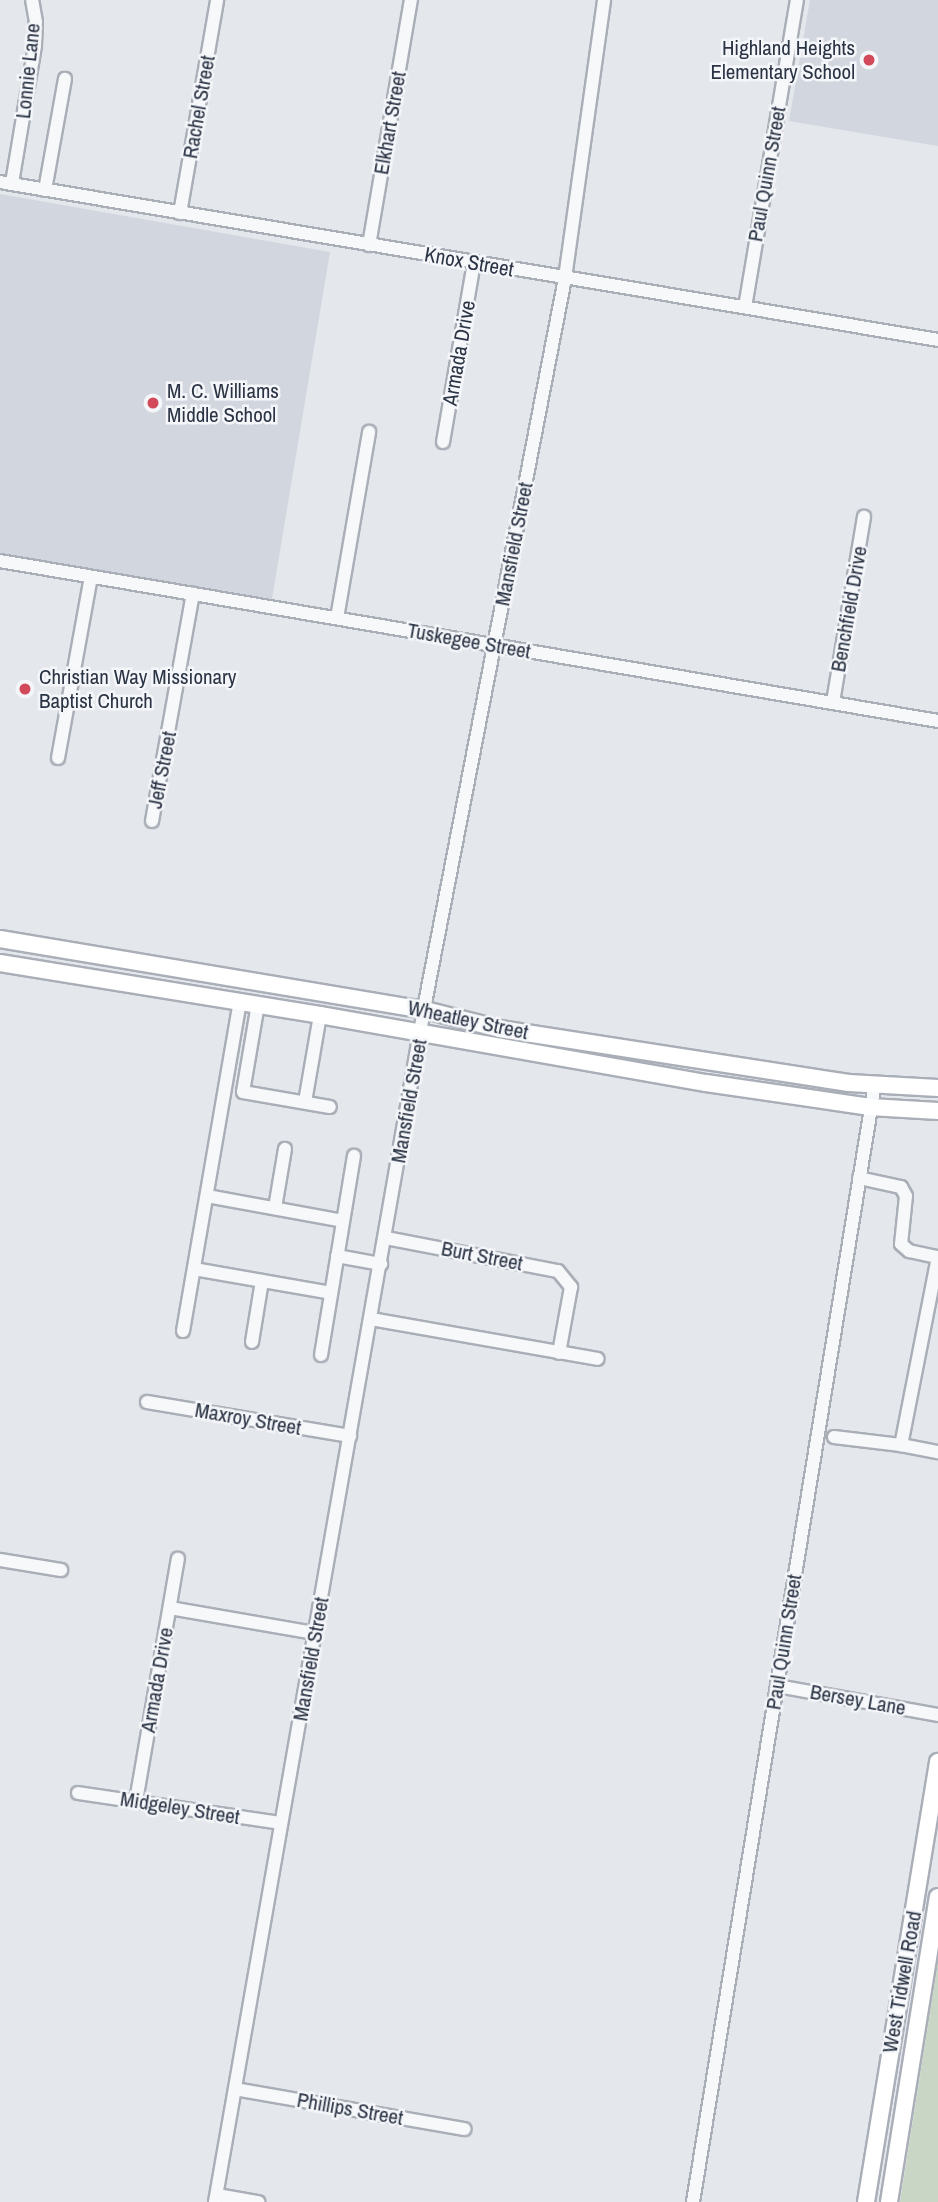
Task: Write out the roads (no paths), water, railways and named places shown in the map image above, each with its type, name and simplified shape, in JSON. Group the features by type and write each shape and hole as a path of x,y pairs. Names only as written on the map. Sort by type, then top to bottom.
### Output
{"main road":[{"name":"Wheatley Street","path":"0,939 425,1010 500,1029 849,1083 938,1088"},
{"path":"106,981 110,956"},
{"name":"Wheatley Street","path":"0,963 320,1014 719,1085 870,1107 938,1111"},
{"path":"258,1004 262,983"},
{"path":"570,1060 573,1039"},
{"path":"719,1085 723,1064"},
{"name":"West Tidwell Road","path":"866,2202 877,2130 931,1858 938,1762"},
{"name":"West Tidwell Road","path":"889,2202 938,1896"},
{"path":"877,2130 899,2138"}],"street":[{"name":"Lonnie Lane","path":"6,183 35,45 36,22 32,0"},
{"name":"Rachel Street","path":"180,213 217,0"},
{"name":"Elkhart Street","path":"369,245 411,0"},
{"name":"Mansfield Street","path":"216,2198 420,1032 565,278 604,0"},
{"name":"Paul Quinn Street","path":"745,307 797,0"},
{"path":"45,190 65,79"},
{"name":"Knox Street","path":"6,183 938,340"},
{"name":"Armada Drive","path":"443,442 474,263"},
{"path":"337,618 369,432"},
{"name":"Benchfield Drive","path":"833,702 864,517"},
{"name":"Tuskegee Street","path":"0,561 938,721"},
{"path":"58,758 91,577"},
{"name":"Jeff Street","path":"152,821 193,594"},
{"path":"183,1331 240,1002"},
{"path":"258,1004 243,1092 330,1107"},
{"path":"304,1102 320,1014"},
{"name":"Paul Quinn Street","path":"693,2202 875,1083"},
{"path":"275,1208 285,1149"},
{"path":"321,1355 354,1156"},
{"path":"859,1178 901,1187 906,1196 901,1244 909,1251 937,1257 901,1446"},
{"path":"207,1196 343,1221"},
{"name":"Burt Street","path":"386,1238 558,1271 571,1287 559,1353"},
{"path":"337,1256 381,1264"},
{"path":"194,1269 331,1293"},
{"path":"252,1342 262,1281"},
{"path":"371,1319 597,1359"},
{"name":"Maxroy Street","path":"147,1402 350,1436"},
{"path":"834,1437 938,1452"},
{"name":"Armada Drive","path":"136,1801 177,1559"},
{"path":"0,1560 61,1570"},
{"path":"170,1608 315,1633"},
{"name":"Bersey Lane","path":"777,1686 938,1715"},
{"name":"Midgeley Street","path":"78,1793 281,1823"},
{"name":"Phillips Street","path":"235,2089 465,2129"},
{"path":"216,2198 258,2202"}],"place":[{"name":"Highland Heights Elementary School","path":"869,60"},
{"name":"M. C. Williams Middle School","path":"153,403"},
{"name":"Christian Way Missionary Baptist Church","path":"25,689"}]}
